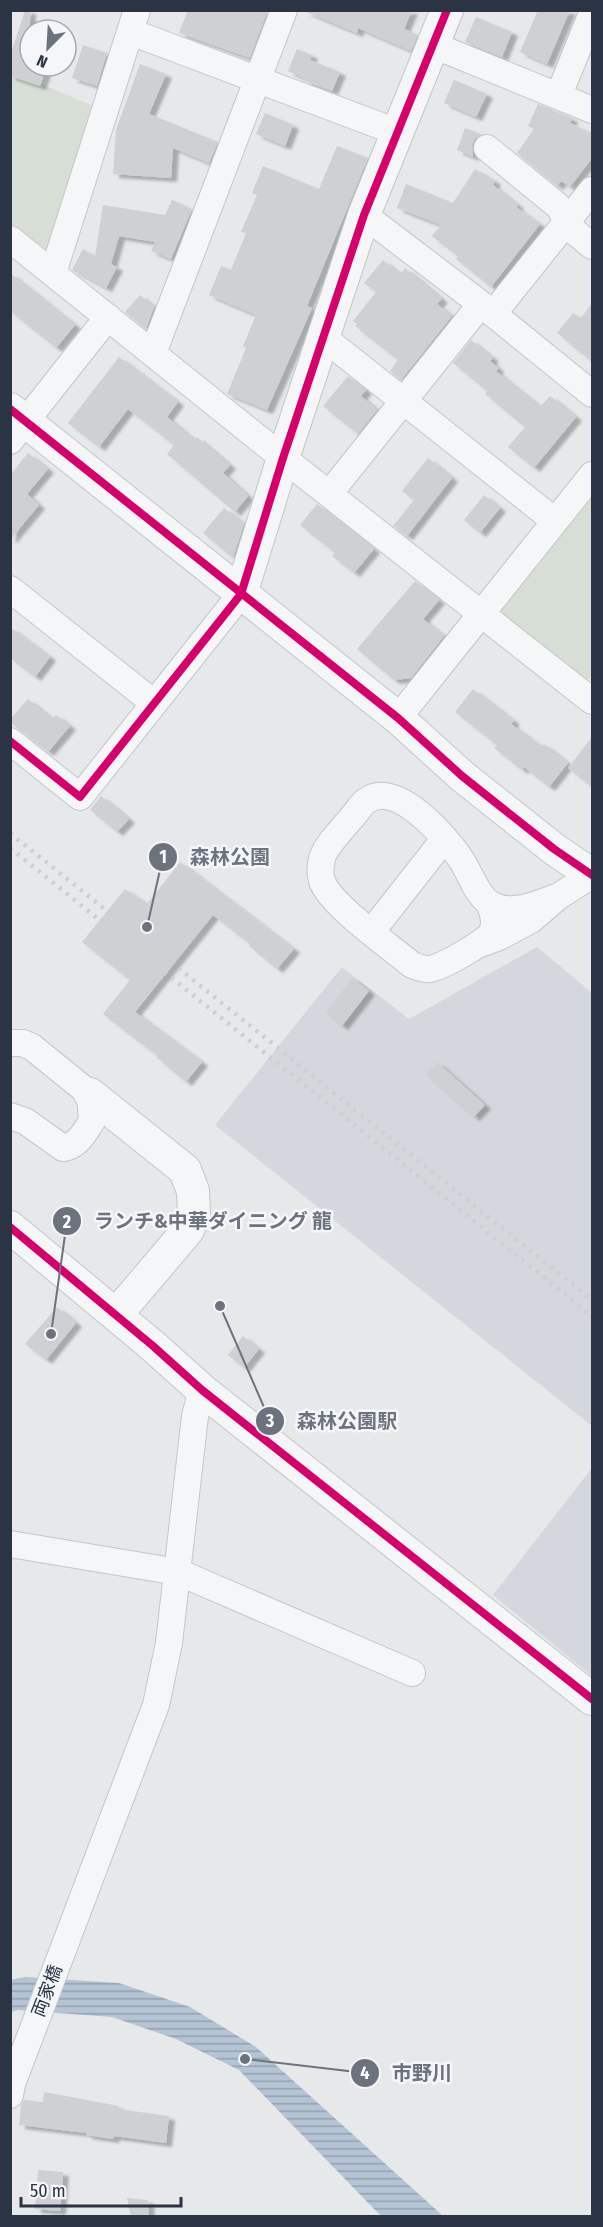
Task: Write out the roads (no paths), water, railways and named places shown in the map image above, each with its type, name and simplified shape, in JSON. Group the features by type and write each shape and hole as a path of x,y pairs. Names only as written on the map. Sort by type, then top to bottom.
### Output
{"street":[{"path":"153,353 284,10"},
{"path":"10,741 80,796 241,594 283,458 364,215 447,10"},
{"path":"559,95 592,13"},
{"path":"53,273 134,21 258,79 397,132"},
{"path":"433,45 592,110"},
{"path":"487,148 558,206 574,231 592,246"},
{"path":"329,494 403,401 568,222 592,190"},
{"path":"364,215 487,309 592,394"},
{"path":"10,239 480,614 588,692"},
{"path":"108,317 16,424 241,594 398,718 462,776 554,849 592,875 559,896 531,920 500,937 480,944 438,966 430,969 421,968 412,965 372,932 329,894 322,882 320,869 322,856 365,801 384,795 398,799 440,831 461,860 478,891 490,904 495,919 491,934 480,944"},
{"path":"324,338 555,521"},
{"path":"398,718 592,475"},
{"path":"10,589 154,703"},
{"path":"372,932 438,847 452,847"},
{"path":"490,904 508,909 521,908 559,896"},
{"path":"10,1043 23,1043 32,1047 100,1111 184,1170 193,1191 195,1214 188,1230 116,1315"},
{"path":"10,1116 25,1121 63,1148 70,1147 77,1142 100,1111"},
{"path":"10,1227 202,1390 592,1699"},
{"name":"両家橋","path":"10,2095 12,2084 156,1705 169,1643 195,1416 202,1390"},
{"path":"10,1544 178,1572 412,1673"}],"water":[{"path":"25,1977 119,1983 190,2007 256,2047 443,2216 381,2216 239,2070 176,2039 112,2017 18,2010 11,2012 10,1980"}],"railway":[{"path":"10,833 592,1300"},
{"path":"10,848 592,1316"}],"place":[{"name":"森林公園","path":"147,927"},
{"name":"森林公園駅","path":"220,1306"},
{"name":"ランチ&中華ダイニング 龍","path":"51,1334"},
{"name":"市野川","path":"245,2059"}]}
